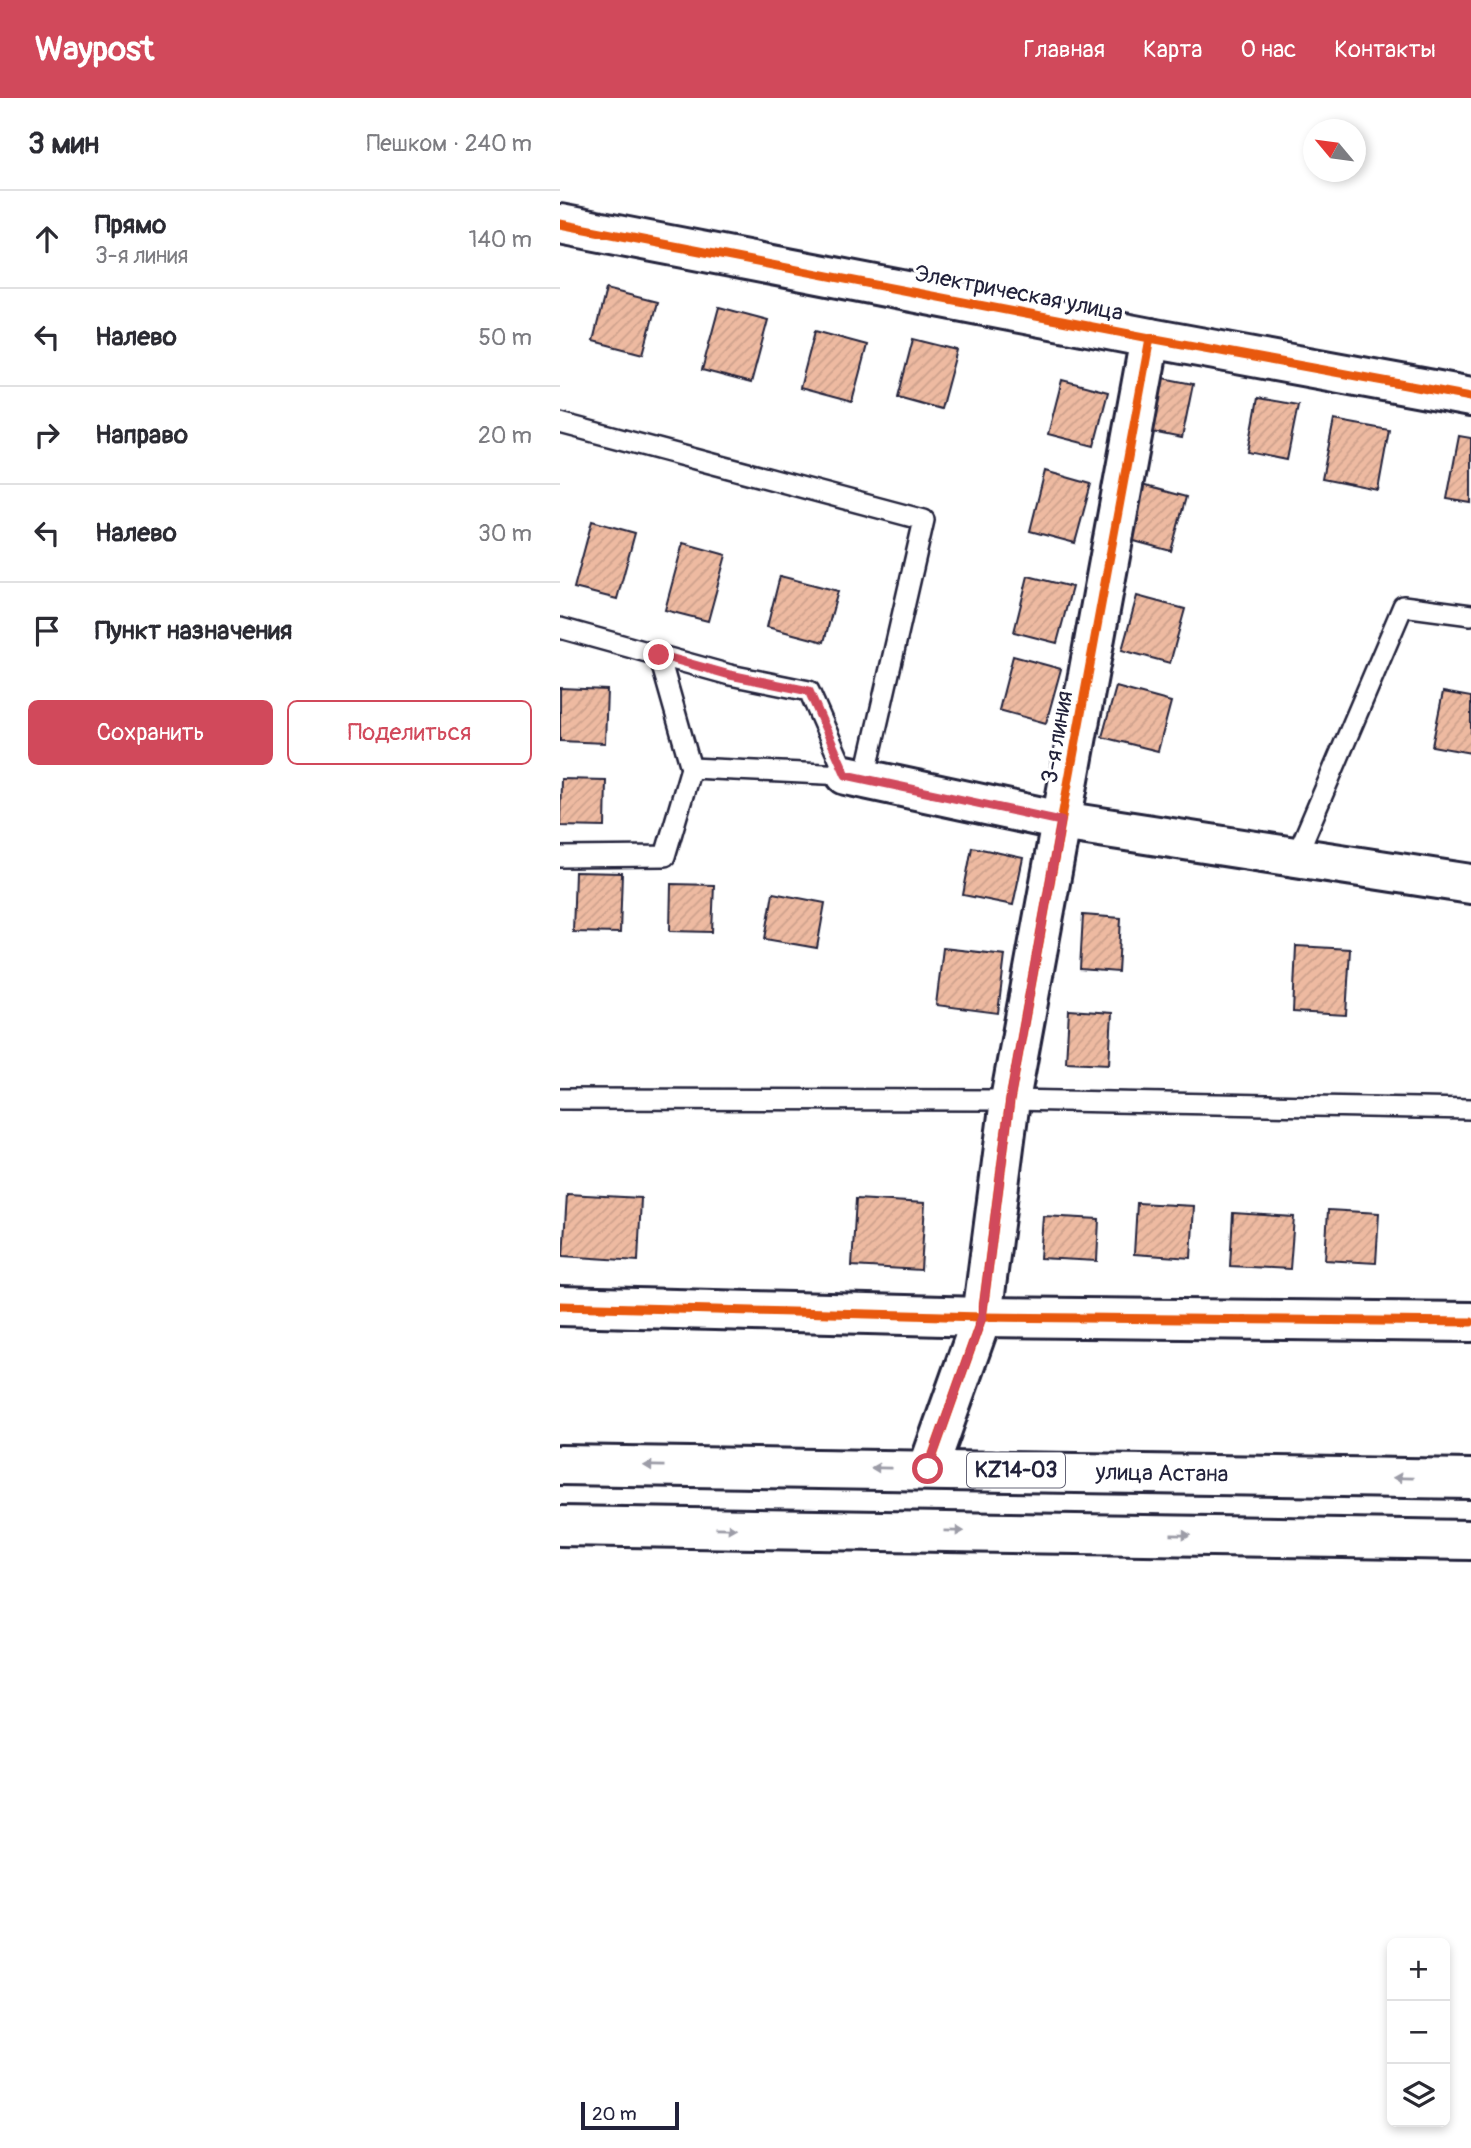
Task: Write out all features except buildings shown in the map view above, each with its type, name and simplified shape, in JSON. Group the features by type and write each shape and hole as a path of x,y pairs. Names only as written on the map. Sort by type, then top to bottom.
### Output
{"street":[{"name":"Электрическая улица","path":"560,224 1471,397"},
{"name":"3-я линия","path":"928,1469 982,1317 1010,1100 1150,338"},
{"path":"855,776 1061,821 1471,884"},
{"path":"560,1306 982,1317 1471,1322"},
{"name":"улица Астана","path":"560,1465 1471,1479"},
{"path":"560,1526 1471,1540"}],"lane":[{"path":"560,423 924,520 855,776"},
{"path":"1296,858 1403,606 1471,615"},
{"path":"560,628 730,675 809,691 855,776"},
{"path":"560,857 665,856 691,768 659,655"},
{"path":"691,768 855,776"},
{"path":"560,1099 1010,1100 1471,1109"}],"cycle path":[{"path":"560,224 1471,397"},
{"path":"928,1469 982,1317 1010,1100 1150,338"},
{"path":"560,1306 982,1317 1471,1322"}],"route":[{"path":"659,655 730,675 809,691 846,775 1061,821 1010,1100 982,1317 928,1469"}]}
